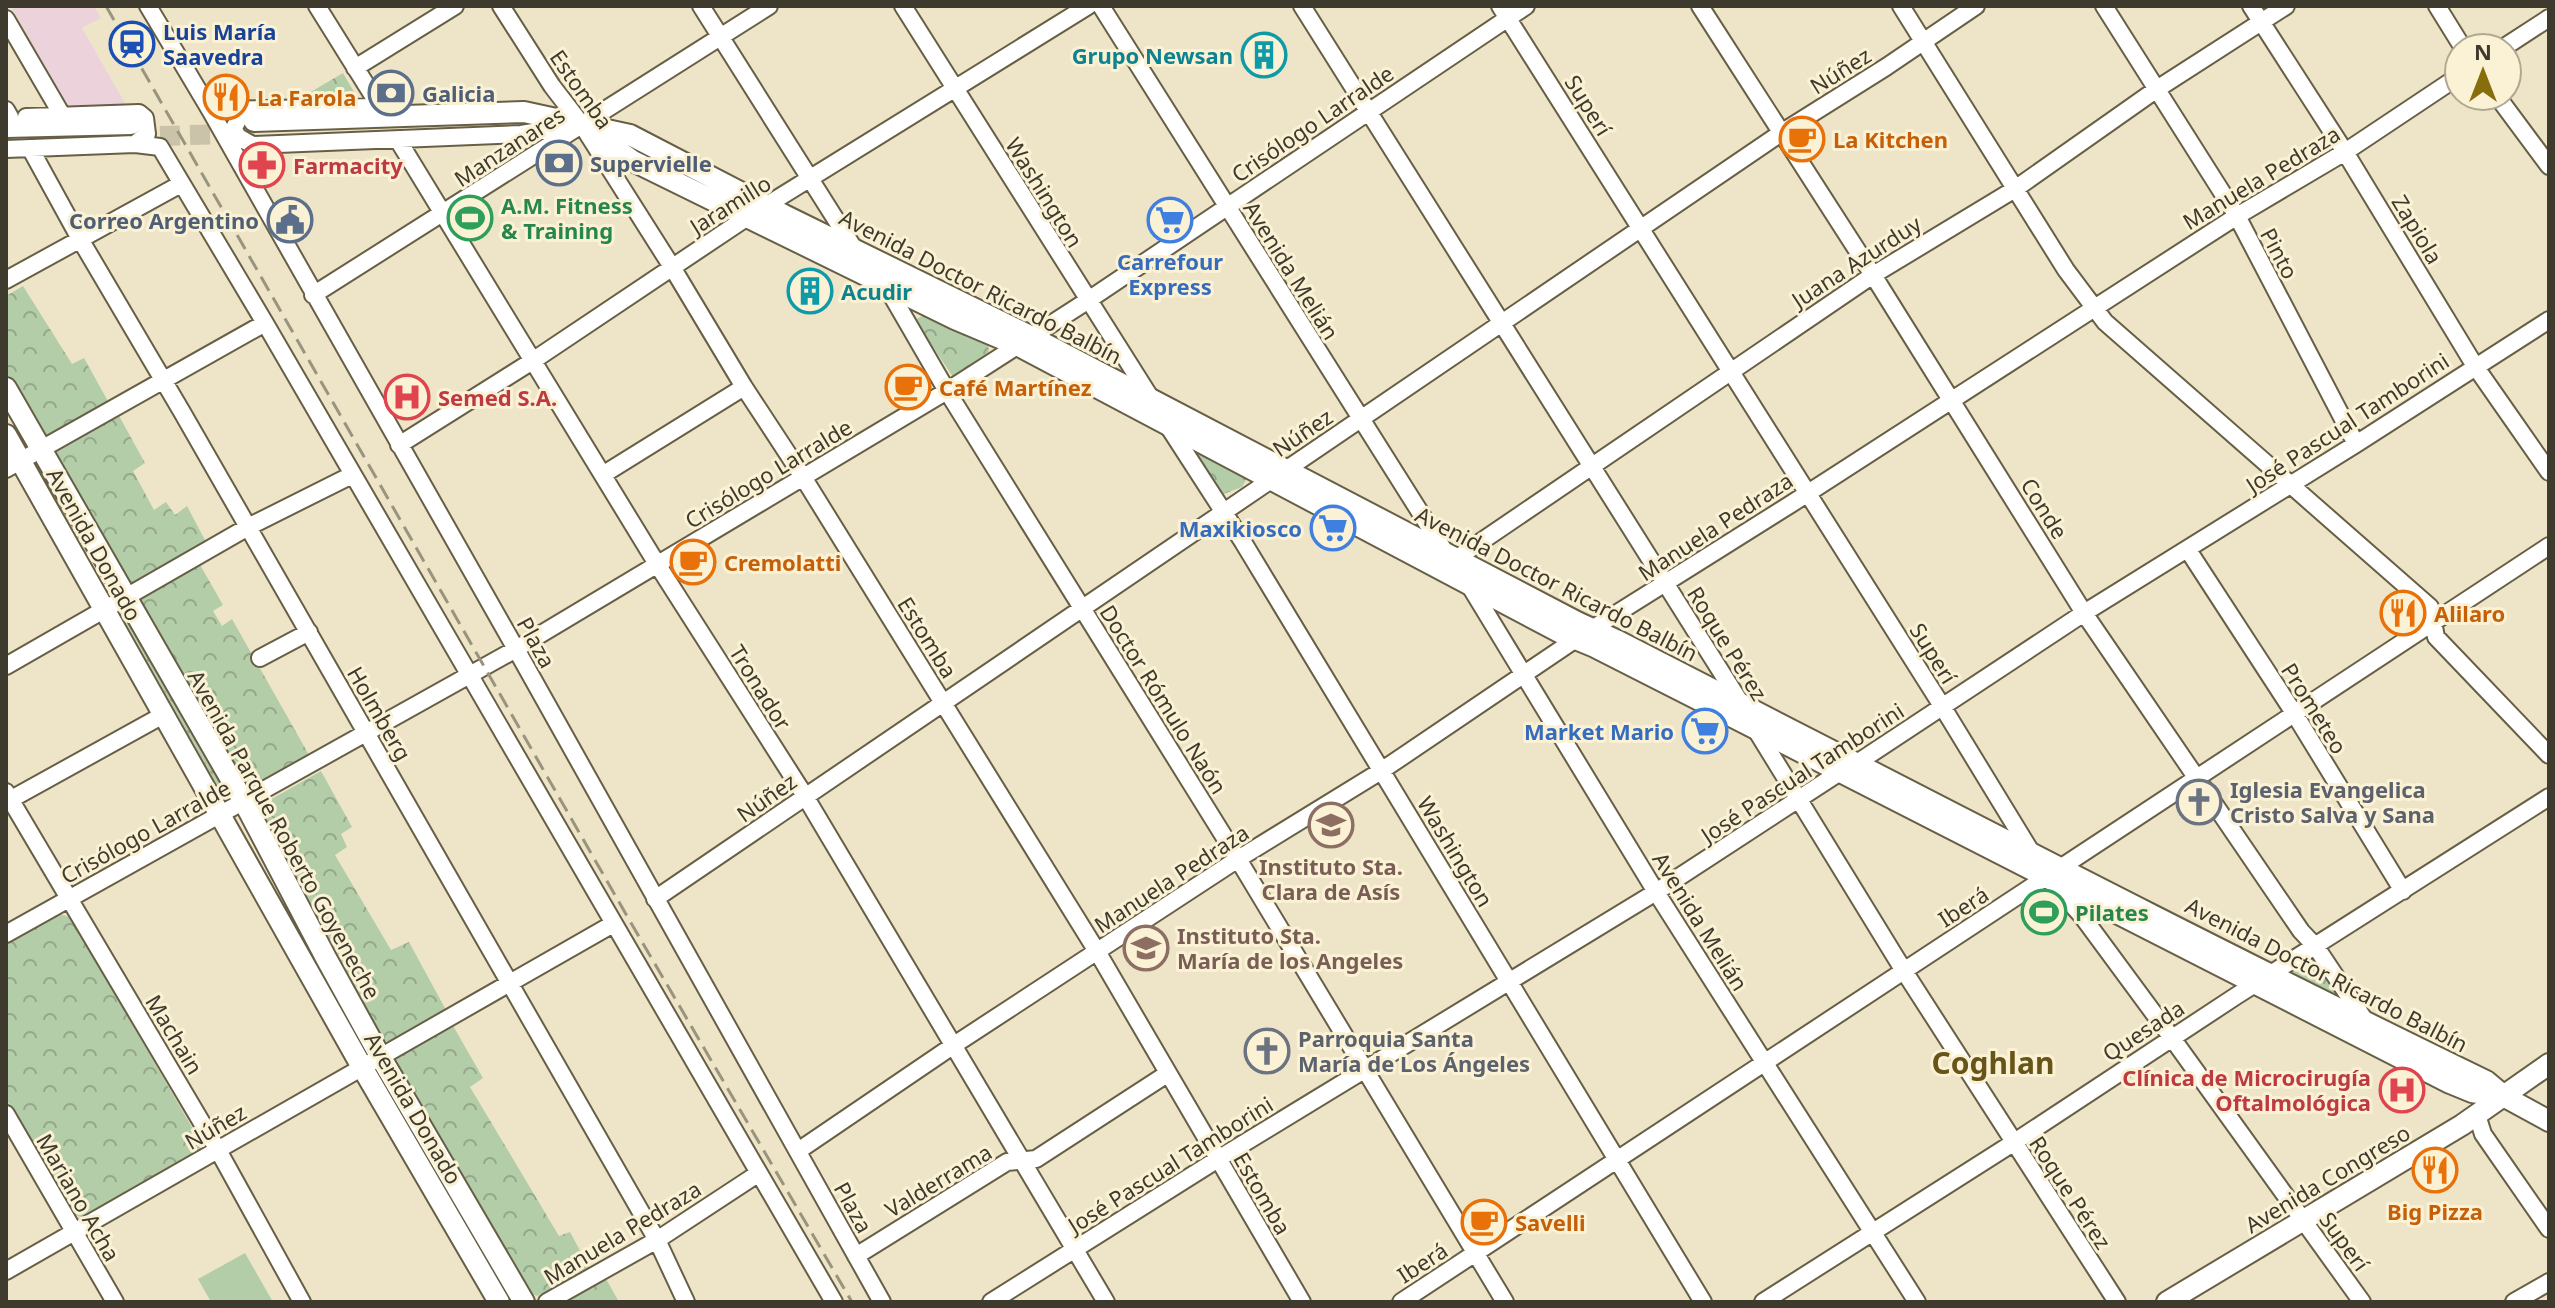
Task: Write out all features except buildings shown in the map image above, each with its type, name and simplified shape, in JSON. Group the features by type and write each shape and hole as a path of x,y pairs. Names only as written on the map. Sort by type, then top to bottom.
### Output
{"main road":[{"path":"7,118 132,135"},
{"path":"252,127 582,125"},
{"name":"Avenida Doctor Ricardo Balbín","path":"582,125 630,135 1026,341 1167,425 1278,474 1451,558 1754,729 1849,767 2032,855 2053,873"},
{"name":"Avenida Doctor Ricardo Balbín","path":"582,125 633,161 746,218 885,284 1026,341 1152,400 1466,582 1742,704 1849,767 2264,979 2472,1092 2505,1097"},
{"path":"6,141 132,135"},
{"name":"Avenida Parque Roberto Goyeneche","path":"6,388 244,802 371,1061 524,1302"},
{"name":"Avenida Donado","path":"6,435 13,465 105,609 221,815 371,1061 499,1302"},
{"name":"Avenida Doctor Ricardo Balbín","path":"2264,979 2367,1023 2486,1081 2505,1097 2549,1121"},
{"name":"Avenida Congreso","path":"2167,1302 2477,1115 2549,1064"},
{"path":"2472,1092 2477,1115"}],"street":[{"name":"Plaza","path":"148,6 516,649 882,1302"},
{"path":"317,6 380,107"},
{"path":"355,68 455,6"},
{"name":"Estomba","path":"501,6 552,86 582,125 672,267 1098,953 1302,1302"},
{"path":"701,6 855,250"},
{"name":"Manzanares","path":"313,295 769,6"},
{"name":"Washington","path":"903,6 1152,400"},
{"name":"Jaramillo","path":"399,445 534,360 746,218 1088,6"},
{"name":"Avenida Melián","path":"1101,6 1451,558 1656,892 1917,1302"},
{"name":"Roque Pérez","path":"1302,6 1742,704 1754,729 1904,971 2117,1302"},
{"name":"Crisólogo Larralde","path":"6,934 516,649 947,391 1370,113 1504,12 1526,6"},
{"name":"Conde","path":"1700,6 2084,613 2367,1023"},
{"path":"1901,6 2077,286 2105,322 2430,607 2436,637 2549,755"},
{"name":"Núñez","path":"655,899 1781,133 1976,6"},
{"name":"Pinto","path":"2104,6 2237,216 2356,444"},
{"name":"Zapiola","path":"2251,6 2345,152 2475,366 2549,472"},
{"name":"Juana Azurduy","path":"1451,558 1873,275 2015,189 2157,89 2286,6"},
{"path":"2437,6 2453,32"},
{"name":"Superí","path":"1504,12 1942,706 2032,855"},
{"path":"2523,35 2549,18"},
{"path":"6,19 62,115"},
{"name":"Manuela Pedraza","path":"798,1151 1238,859 1381,771 1584,634 2237,216 2345,152 2443,87"},
{"name":"Avenida Doctor Ricardo Balbín","path":"252,127 380,107 526,102 582,125"},
{"name":"Avenida Doctor Ricardo Balbín","path":"210,110 252,127 398,140 521,134 582,125"},
{"path":"2509,112 2549,166"},
{"path":"6,149 147,134 145,118 139,113 7,118"},
{"path":"239,164 252,127"},
{"path":"132,135 160,147 834,1302"},
{"name":"Tronador","path":"398,140 657,564 805,796 1106,1302"},
{"name":"Holmberg","path":"30,148 657,1240 686,1302"},
{"path":"6,280 181,184"},
{"name":"Doctor Rómulo Naón","path":"885,284 947,391 1238,859 1505,1302"},
{"name":"José Pascual Tamborini","path":"991,1302 1218,1159 1656,892 2084,613 2549,320"},
{"path":"13,465 265,323"},
{"path":"604,474 744,387"},
{"name":"Washington","path":"1167,425 1223,511 1703,1302"},
{"path":"6,666 248,527 352,475"},
{"name":"Iberá","path":"1401,1302 2549,546"},
{"name":"Prometeo","path":"2188,550 2294,713 2403,891"},
{"path":"260,658 309,632"},
{"path":"7,798 165,714"},
{"name":"Quesada","path":"1763,1302 2549,797"},
{"name":"Machain","path":"7,798 218,1150 302,1302"},
{"name":"Superí","path":"2053,873 2362,1302"},
{"name":"Núñez","path":"6,1271 613,924"},
{"name":"Valderrama","path":"856,1256 1007,1162 1036,1159 1167,1074"},
{"name":"Mariano Acha","path":"6,1114 115,1302"},
{"path":"2477,1115 2483,1134 2549,1229"},
{"name":"Manuela Pedraza","path":"547,1302 657,1240 759,1173"},
{"path":"2514,1302 2549,1282"}],"shaded area":[{"path":"11,6 94,6 101,18 82,28 127,107 73,108 65,103"}],"green space":[{"path":"343,73 361,104 285,107"},
{"path":"23,286 72,364 84,358 109,403 49,436 38,430 6,374 6,296"},
{"path":"925,314 988,342 989,355 953,377 915,320"},
{"path":"118,414 145,463 133,471 154,510 166,502 175,515 187,506 206,542 135,586 130,585 55,454 59,448"},
{"path":"1199,452 1244,473 1246,480 1242,487 1221,495 1195,453"},
{"path":"199,563 223,605 213,611 222,626 232,619 309,755 250,787 247,787 139,600"},
{"path":"127,611 233,798 226,801 121,614"},
{"path":"321,771 352,827 341,834 347,847 335,855 391,950 409,942 446,1010 390,1042 382,1040 257,813 261,805"},
{"path":"60,914 70,917 201,1143 200,1152 83,1218 73,1214 6,1099 6,945"},
{"path":"2317,957 2343,995 2343,1004 2293,977 2292,970"},
{"path":"452,1024 483,1078 470,1087 559,1236 570,1232 590,1269 537,1296 528,1292 394,1063 394,1057"},
{"path":"245,1253 273,1302 211,1302 198,1279"},
{"path":"605,1277 619,1302 562,1302"}],"tunnel":[{"path":"130,137 255,133"}],"railway":[{"path":"106,6 627,916 852,1302"}],"place":[{"name":"Luis María Saavedra","path":"132,44"},
{"name":"Grupo Newsan","path":"1264,55"},
{"name":"Galicia","path":"391,93"},
{"name":"La Farola","path":"226,97"},
{"name":"La Kitchen","path":"1802,139"},
{"name":"Supervielle","path":"559,163"},
{"name":"Farmacity","path":"262,165"},
{"name":"A.M. Fitness & Training","path":"470,218"},
{"name":"Correo Argentino","path":"290,220"},
{"name":"Carrefour Express","path":"1170,220"},
{"name":"Acudir","path":"810,291"},
{"name":"Café Martínez","path":"908,387"},
{"name":"Semed S.A.","path":"407,397"},
{"name":"Maxikiosco","path":"1333,528"},
{"name":"Cremolatti","path":"693,562"},
{"name":"Alilaro","path":"2403,613"},
{"name":"Market Mario","path":"1705,731"},
{"name":"Iglesia Evangelica Cristo Salva y Sana","path":"2199,802"},
{"name":"Instituto Sta. Clara de Asís","path":"1331,825"},
{"name":"Pilates","path":"2044,912"},
{"name":"Instituto Sta. María de los Angeles","path":"1146,948"},
{"name":"Parroquia Santa María de Los Ángeles","path":"1267,1051"},
{"name":"Clínica de Microcirugía Oftalmológica","path":"2402,1090"},
{"name":"Big Pizza","path":"2435,1170"},
{"name":"Savelli","path":"1484,1222"}],"district":[{"name":"Coghlan","path":"1993,1062"}]}
